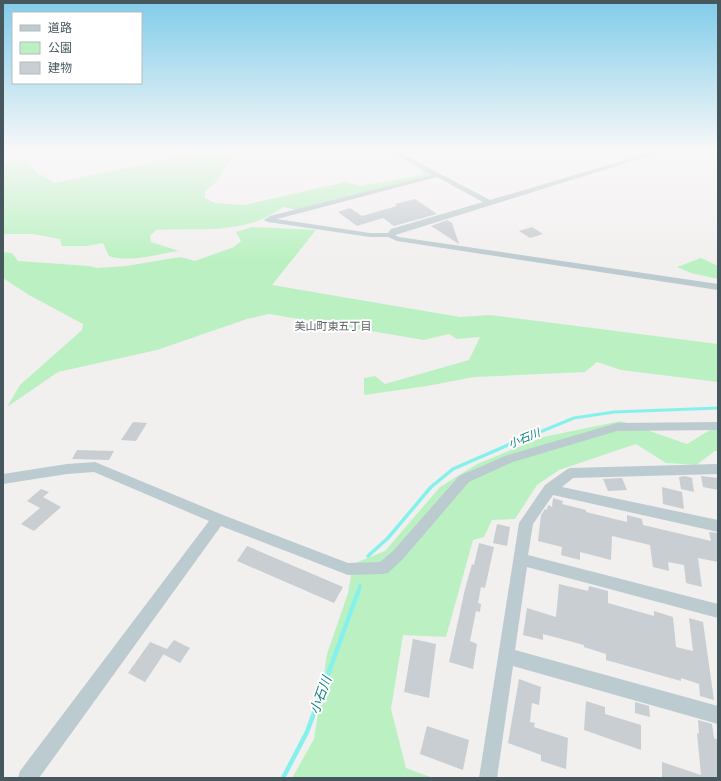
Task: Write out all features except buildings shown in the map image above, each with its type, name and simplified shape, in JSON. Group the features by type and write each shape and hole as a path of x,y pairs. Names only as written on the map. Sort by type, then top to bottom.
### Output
{"street":[{"path":"392,187 268,220 370,235 390,235 397,239 718,287"},
{"path":"462,187 488,202"},
{"path":"390,235 394,231 538,187"},
{"path":"3,479 67,469 95,467 218,519 348,568 382,568 398,555 464,479 509,459 617,427 718,426"},
{"path":"490,777 526,523 550,489 570,473 718,469"},
{"path":"550,489 718,526"},
{"path":"27,778 218,519"},
{"path":"521,560 718,611"},
{"path":"507,656 718,715"}],"green space":[{"path":"3,187 209,187 205,191 205,198 215,203 244,205 322,187 384,187 296,210 284,207 260,220 240,226 216,229 156,230 150,236 151,242 179,251 143,257 125,259 109,256 103,243 86,246 62,246 60,239 33,234 3,234"},
{"path":"252,227 316,230 272,285 460,317 490,315 718,344 718,382 621,370 597,362 585,372 474,377 427,386 364,395 364,378 375,376 385,384 469,360 480,337 457,339 449,334 424,340 269,314 247,319 157,350 58,372 7,407 20,385 82,330 83,324 29,295 3,278 3,252 12,253 18,261 89,266 97,268 126,266 180,257 195,261 234,247 241,241 236,232"},
{"path":"701,258 718,266 718,279 691,273 677,267"},
{"path":"621,421 687,444 710,430 718,430 718,451 715,451 696,465 666,463 636,444 559,470 537,485 515,519 492,520 484,537 473,540 446,637 403,635 391,709 406,768 433,778 292,778 314,739 327,654 348,593 353,564 385,551 440,487 477,464 543,437"}],"waterway":[{"name":"小石川","path":"513,443 574,418 614,412 718,408"},
{"name":"小石川","path":"368,556 388,538 431,487 453,469 515,442"},
{"name":"小石川","path":"358,593 360,586"},
{"name":"小石川","path":"283,778 307,732 358,592"}],"district":[{"name":"美山町東五丁目","path":"333,326"}]}
